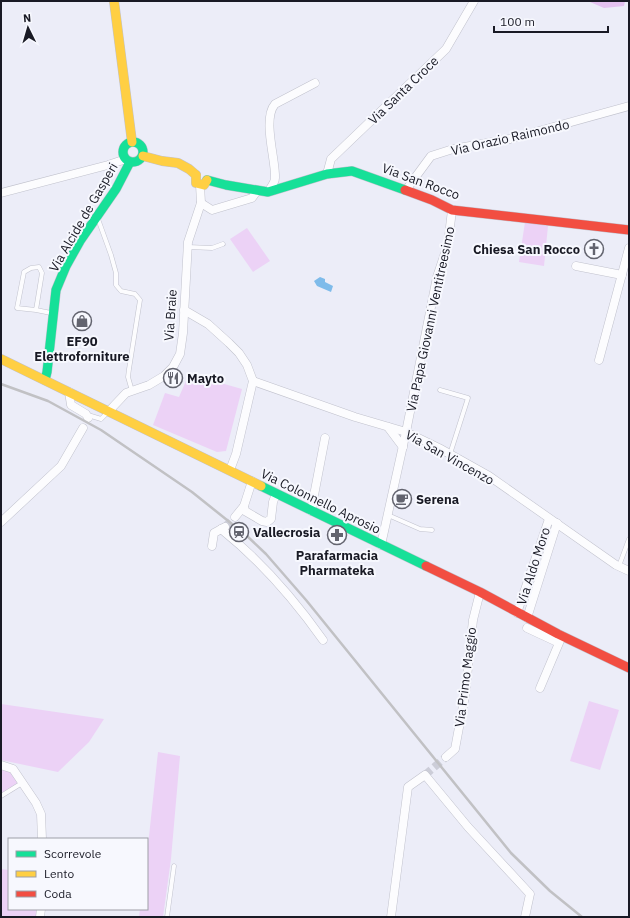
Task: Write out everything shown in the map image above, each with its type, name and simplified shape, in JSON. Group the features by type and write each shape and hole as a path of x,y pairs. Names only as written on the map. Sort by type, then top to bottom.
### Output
{"street":[{"path":"114,1 132,142"},
{"name":"Via Santa Croce","path":"328,174 331,159 446,49 474,1"},
{"path":"268,192 275,178 270,138 270,116 272,108 275,104 315,83"},
{"name":"Via Orazio Raimondo","path":"406,190 431,156 453,149 510,139 629,106"},
{"path":"1,193 128,161 135,162 140,160 143,156 141,146 137,143 132,142 127,144 124,149 123,154 128,161"},
{"path":"143,156 162,161 178,162 196,175 195,180 197,184 204,183"},
{"name":"Via Alcide de Gasperi","path":"45,380 56,290 66,266 80,241 116,189 128,161"},
{"name":"Via San Rocco","path":"204,183 268,192 328,174 352,171 432,200 452,210 629,230"},
{"name":"Via Braie","path":"109,411 120,397 126,393 149,385 164,376 173,367 180,354 183,333 188,242 201,203 204,183"},
{"path":"201,203 212,210 252,198 257,191"},
{"name":"Via Papa Giovanni Ventitreesimo","path":"381,545 403,447 437,277 448,244 452,210"},
{"path":"599,360 629,248"},
{"path":"576,266 622,275"},
{"path":"184,310 208,324 239,353 247,365 253,381 236,454 230,470"},
{"name":"Via Colonnello Aprosio","path":"1,358 230,470 310,511 480,592 518,613 527,623 558,639 629,668"},
{"name":"Via San Vincenzo","path":"253,381 355,418 406,432 450,454 489,476 549,519 619,566 629,571"},
{"path":"69,392 69,400 72,407 88,417"},
{"path":"388,427 403,447"},
{"path":"1,522 61,466 83,428"},
{"path":"310,511 325,438"},
{"path":"236,517 244,506 252,481"},
{"path":"244,506 245,511 262,521 267,522 270,519 272,502 276,494"},
{"name":"Via Aldo Moro","path":"518,613 549,519"},
{"name":"Via Aldo Moro","path":"527,623 557,523"},
{"path":"212,546 214,534 223,528 282,588 305,615 323,640"},
{"name":"Via Primo Maggio","path":"446,757 455,749 465,696 473,620 480,592"},
{"path":"540,688 558,639"},
{"path":"1,765 13,769 40,810 42,838"},
{"path":"391,917 408,787 425,775 468,827 530,894 525,917"}],"lane":[{"path":"97,216 112,255 116,273 116,285 121,291 134,294 140,300 128,369 128,376 132,390"},
{"path":"188,247 212,248 223,244"},
{"path":"36,310 42,273 39,267 31,268 24,272 17,308 54,313"},
{"path":"440,390 468,398 450,454"},
{"path":"88,417 101,419 104,418 109,411"},
{"path":"388,515 420,529 432,530"},
{"path":"619,566 629,539"},
{"path":"1,796 23,783"},
{"path":"167,917 174,866"}],"shaded area":[{"path":"579,1 625,1 624,6 604,8 590,2"},
{"path":"525,222 548,226 544,266 519,262"},
{"path":"247,228 270,261 253,272 230,239"},
{"path":"189,374 242,389 226,451 217,452 153,425 165,393 179,397"},
{"path":"589,701 619,710 600,770 570,761"},
{"path":"1,704 104,719 89,742 58,772 1,760"},
{"path":"158,752 180,756 171,859 163,917 139,917 140,910 148,910 148,846"},
{"path":"1,767 10,771 20,782 2,794"},
{"path":"1,869 8,870 8,910 38,910 38,917 1,917"}],"water":[{"path":"320,277 325,279 325,282 333,286 331,292 317,286 314,281"}],"tunnel":[{"path":"225,527 235,517"},
{"path":"425,775 446,757"}],"railway":[{"path":"1,384 48,401 101,430 192,492 247,536 266,554 306,600 511,853 550,891 582,917"}],"traffic: fast":[{"path":"133,142 140,145 143,152 140,159 133,162 126,159 123,152 126,145 133,142"},
{"path":"45,380 56,290 66,266 80,241 116,189 130,162"},
{"path":"207,180 226,185 268,192 327,174 352,171 405,190"},
{"path":"261,486 426,566"}],"traffic: slow":[{"path":"114,1 132,142"},
{"path":"143,156 178,163 196,175"},
{"path":"196,175 196,183 204,185 207,180"},
{"path":"1,359 261,486"}],"traffic: jam":[{"path":"405,190 432,200 452,210 629,230"},
{"path":"426,566 480,592 558,634 629,668"}],"place":[{"name":"Chiesa San Rocco","path":"594,249"},
{"name":"EF90 Elettroforniture","path":"82,321"},
{"name":"Mayto","path":"173,378"},
{"name":"Serena","path":"402,499"},
{"name":"Vallecrosia","path":"239,532"},
{"name":"Parafarmacia Pharmateka","path":"337,535"}]}
